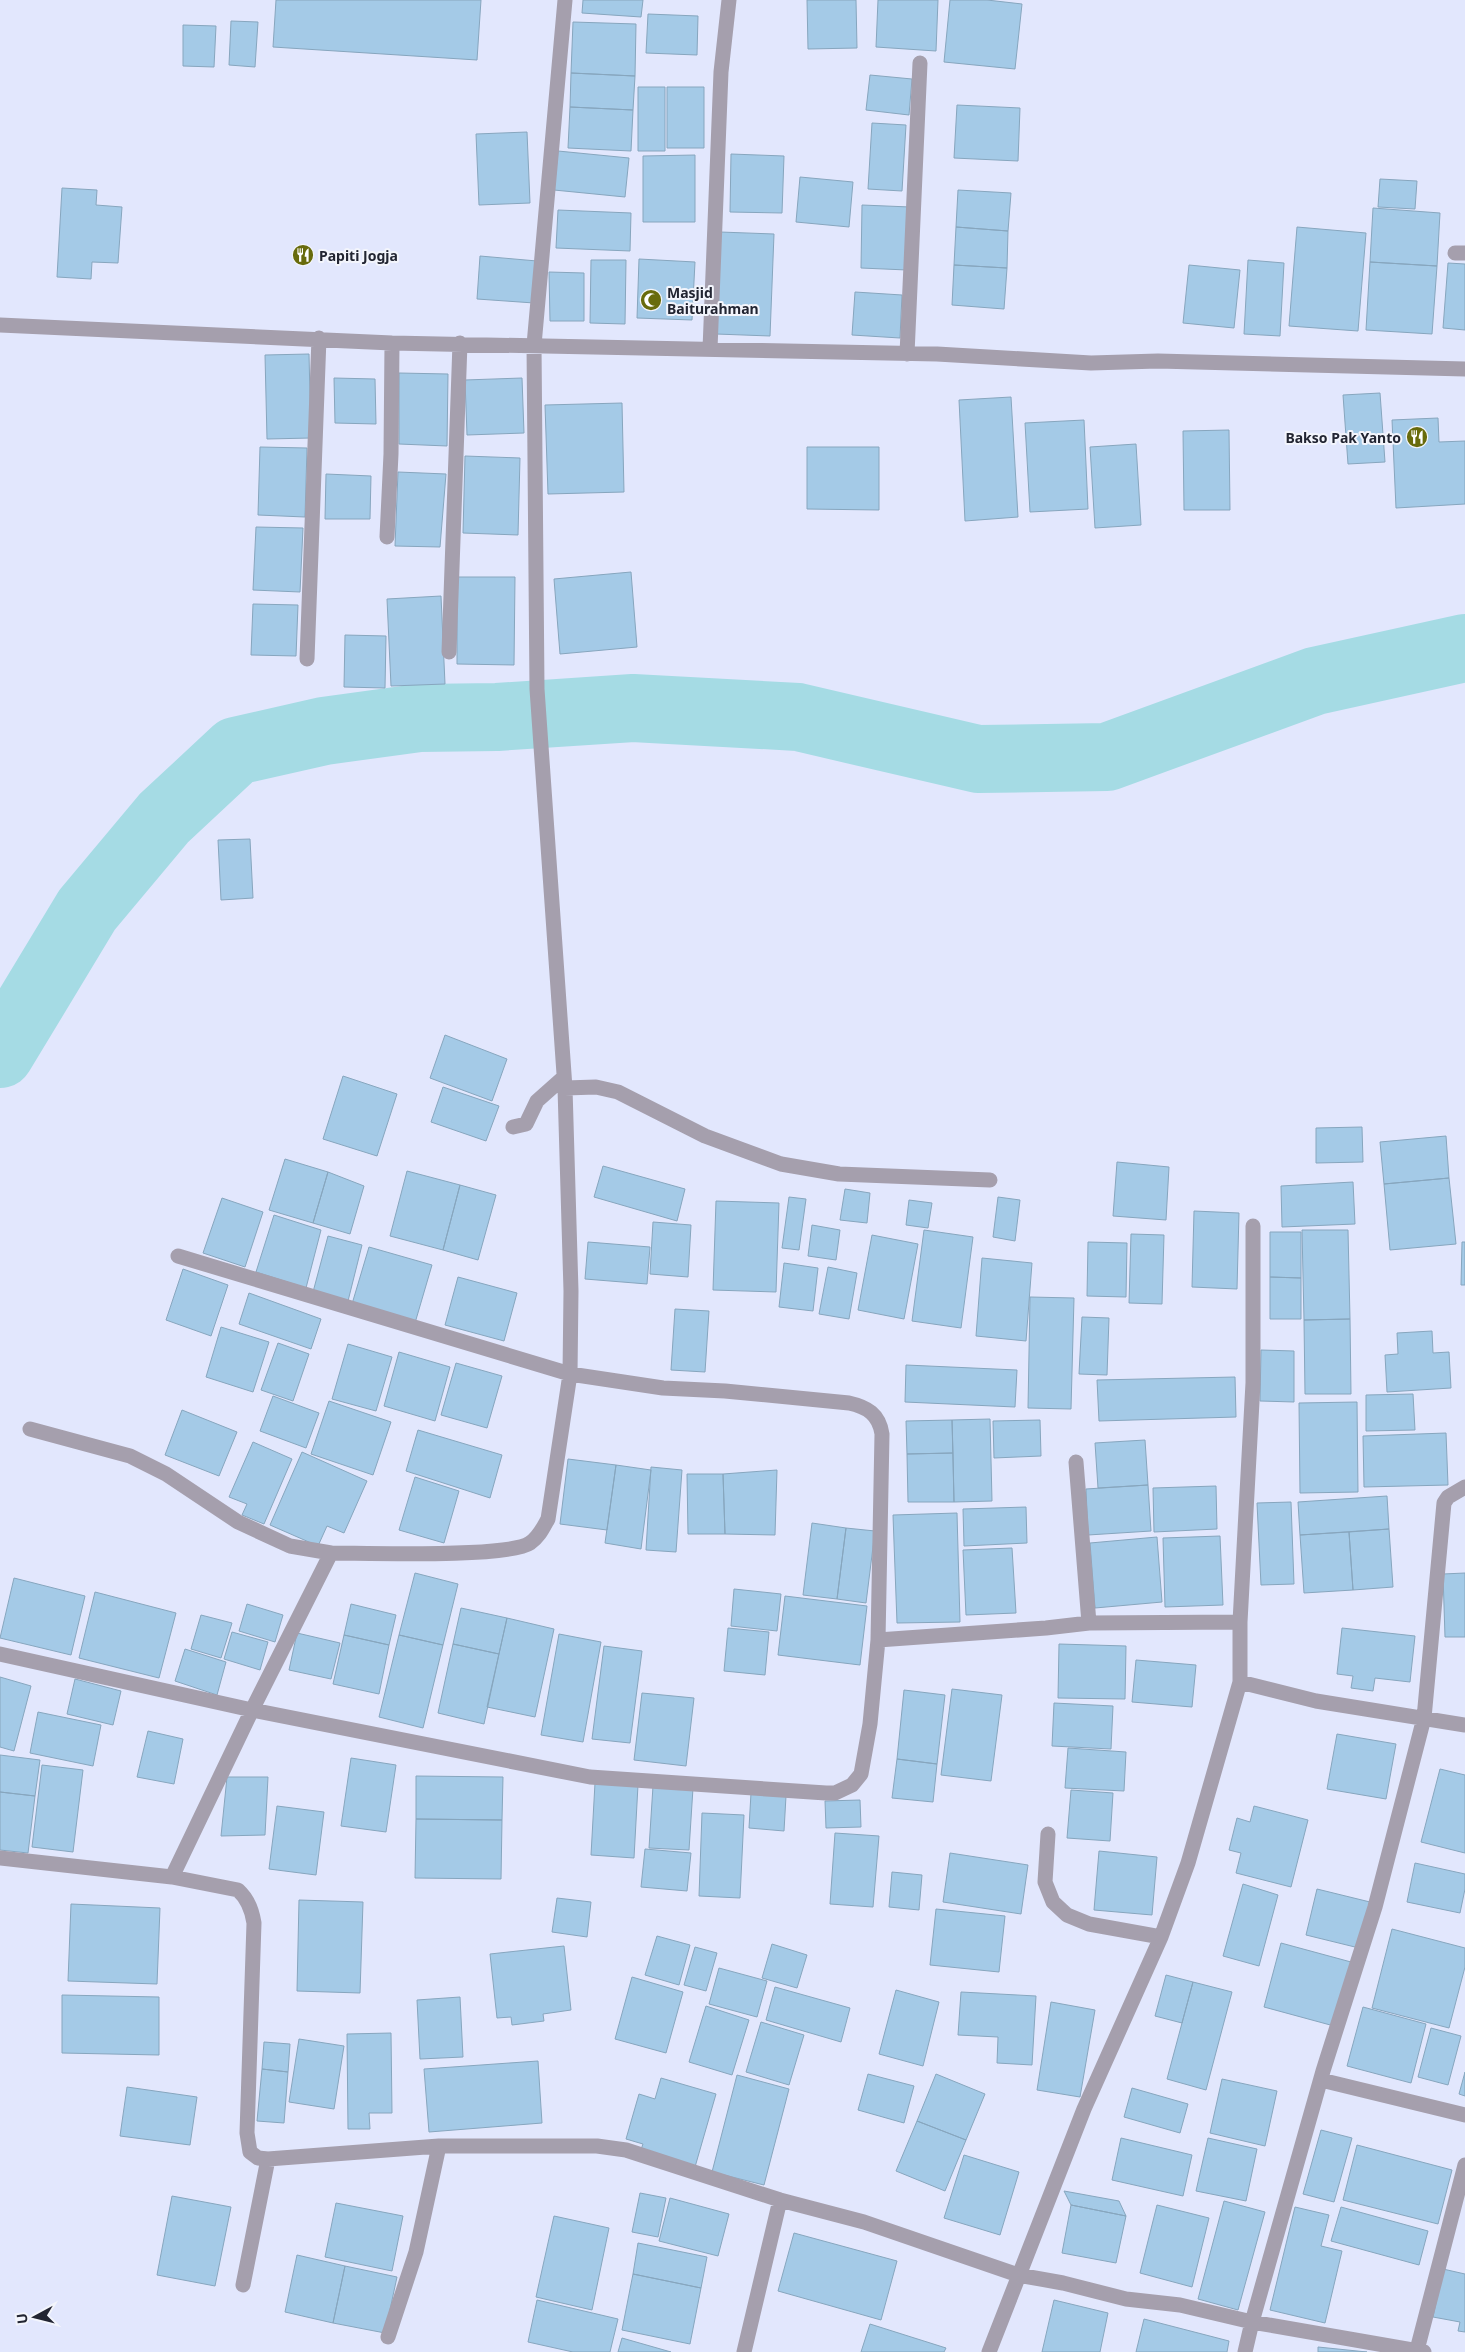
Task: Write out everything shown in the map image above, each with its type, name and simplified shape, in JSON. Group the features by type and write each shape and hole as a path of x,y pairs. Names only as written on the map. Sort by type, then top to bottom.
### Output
{"street":[{"path":"30,1429 130,1456 166,1474 238,1522 290,1546 331,1553 480,1552 514,1549 529,1544 540,1534 548,1519 570,1374 571,1291 564,1082 541,770 537,689 534,345 565,0"},
{"path":"710,349 721,72 730,0"},
{"path":"907,354 920,64"},
{"path":"0,325 318,338 392,343 460,342 1022,357 1091,363 1158,361 1465,369"},
{"path":"307,660 318,338"},
{"path":"449,652 460,342"},
{"path":"387,538 391,454 392,343"},
{"path":"513,1127 526,1124 537,1101 564,1082 618,1092 705,1136 782,1164 839,1174 990,1180"},
{"path":"989,2352 1084,2109 1161,1937 1188,1864 1240,1682 1240,1622 1253,1383 1253,1226"},
{"path":"0,1654 252,1710 590,1777 835,1793 852,1785 861,1774 870,1724 878,1640 882,1434 880,1422 875,1414 860,1406 849,1403 725,1391 663,1388 570,1374 178,1256"},
{"path":"1076,1462 1089,1623"},
{"path":"1246,2352 1252,2322 1321,2080 1375,1907 1424,1718 1444,1503 1448,1497 1465,1486"},
{"path":"172,1877 252,1710 331,1553"},
{"path":"878,1640 1046,1628 1089,1623 1240,1622"},
{"path":"1240,1682 1316,1701 1465,1725"},
{"path":"1048,1834 1045,1882 1053,1902 1067,1916 1089,1924 1161,1937"},
{"path":"0,1858 172,1877 238,1890 244,1896 253,1913 247,2133 250,2152 258,2158 268,2159 439,2146 597,2146 626,2150 780,2200 864,2222 1018,2274 1126,2299 1180,2304 1252,2322 1421,2351 1465,2165"},
{"path":"1321,2080 1465,2115"},
{"path":"388,2337 416,2252 439,2146"},
{"path":"243,2285 268,2159"},
{"path":"744,2352 780,2200"}],"building":[{"path":"276,0 481,0 477,60 273,47"},
{"path":"583,0 643,0 641,17 582,13"},
{"path":"807,0 856,0 857,48 808,49"},
{"path":"878,0 938,0 936,51 876,47"},
{"path":"950,0 987,0 1022,4 1015,69 944,62"},
{"path":"648,14 698,16 697,55 646,53"},
{"path":"231,21 258,22 255,67 229,65"},
{"path":"573,22 636,24 635,76 571,73"},
{"path":"183,25 216,26 214,67 183,66"},
{"path":"571,73 635,76 633,110 570,107"},
{"path":"870,75 912,79 909,115 866,110"},
{"path":"638,87 665,87 665,151 638,151"},
{"path":"667,87 704,87 704,148 667,148"},
{"path":"957,105 1020,108 1018,161 954,158"},
{"path":"570,107 633,110 631,151 568,148"},
{"path":"872,123 906,125 902,191 868,189"},
{"path":"527,132 530,203 479,205 476,134"},
{"path":"558,151 629,158 625,197 554,190"},
{"path":"731,154 784,156 782,213 730,212"},
{"path":"695,155 695,222 643,222 643,156"},
{"path":"800,177 853,182 849,227 796,222"},
{"path":"1380,179 1417,181 1415,209 1378,207"},
{"path":"62,188 97,190 96,205 122,207 118,263 92,262 91,279 57,277"},
{"path":"958,190 1011,193 1008,231 956,227"},
{"path":"862,205 910,207 907,270 861,268"},
{"path":"1373,208 1440,213 1437,266 1370,262"},
{"path":"558,210 631,213 630,251 556,248"},
{"path":"956,227 1008,231 1007,268 954,265"},
{"path":"1297,227 1366,233 1358,331 1289,326"},
{"path":"720,232 774,234 770,336 716,334"},
{"path":"480,256 537,261 534,303 477,299"},
{"path":"639,259 695,262 692,320 637,318"},
{"path":"591,260 626,260 625,324 590,323"},
{"path":"1248,260 1284,263 1280,336 1244,334"},
{"path":"1370,262 1437,266 1432,334 1366,330"},
{"path":"1448,263 1465,264 1465,330 1443,328"},
{"path":"954,265 1007,268 1004,309 952,305"},
{"path":"1189,265 1240,270 1234,328 1183,323"},
{"path":"549,272 584,273 584,321 550,321"},
{"path":"855,292 902,295 900,338 852,335"},
{"path":"309,354 311,438 267,439 265,355"},
{"path":"399,373 448,374 447,446 399,444"},
{"path":"334,378 375,379 376,424 335,423"},
{"path":"522,378 524,433 467,435 465,380"},
{"path":"1380,393 1385,462 1348,464 1343,395"},
{"path":"1011,397 1018,517 965,521 959,400"},
{"path":"622,403 624,492 548,494 545,405"},
{"path":"1438,418 1439,442 1465,441 1465,504 1396,508 1392,420"},
{"path":"1084,420 1088,509 1030,512 1025,423"},
{"path":"1229,430 1230,510 1184,510 1183,431"},
{"path":"1136,444 1141,525 1095,528 1090,447"},
{"path":"260,447 307,448 305,517 258,515"},
{"path":"807,447 879,447 879,510 807,509"},
{"path":"465,456 520,458 518,535 463,533"},
{"path":"398,472 446,474 440,547 395,546"},
{"path":"326,474 371,476 370,519 325,519"},
{"path":"256,527 303,528 300,592 253,590"},
{"path":"631,572 637,647 560,654 554,579"},
{"path":"457,577 515,577 514,665 457,664"},
{"path":"441,596 445,684 391,686 387,599"},
{"path":"253,604 298,605 296,656 251,655"},
{"path":"345,635 386,636 385,688 344,687"},
{"path":"250,839 253,898 221,900 218,840"},
{"path":"445,1035 507,1059 492,1101 430,1078"},
{"path":"343,1076 397,1094 377,1156 323,1139"},
{"path":"443,1087 499,1106 486,1141 431,1122"},
{"path":"1362,1127 1363,1162 1316,1163 1316,1128"},
{"path":"1446,1136 1449,1178 1384,1184 1380,1142"},
{"path":"285,1159 328,1172 313,1223 269,1210"},
{"path":"1117,1162 1169,1167 1166,1220 1113,1216"},
{"path":"603,1166 685,1189 677,1221 594,1197"},
{"path":"407,1171 460,1185 443,1250 390,1236"},
{"path":"328,1172 364,1186 350,1234 313,1223"},
{"path":"1449,1178 1456,1244 1390,1250 1384,1184"},
{"path":"1353,1182 1355,1224 1282,1227 1281,1186"},
{"path":"460,1185 496,1195 478,1260 443,1250"},
{"path":"845,1189 870,1193 867,1223 840,1220"},
{"path":"789,1197 806,1199 799,1250 782,1248"},
{"path":"998,1197 1020,1200 1015,1241 993,1237"},
{"path":"222,1198 263,1212 245,1267 203,1253"},
{"path":"909,1200 932,1203 928,1228 906,1225"},
{"path":"716,1201 779,1203 776,1292 713,1290"},
{"path":"1194,1211 1239,1213 1237,1289 1192,1287"},
{"path":"274,1215 321,1230 306,1288 256,1272"},
{"path":"653,1222 691,1225 688,1277 650,1274"},
{"path":"812,1225 840,1230 836,1260 808,1256"},
{"path":"924,1230 973,1237 961,1328 912,1321"},
{"path":"1302,1230 1348,1230 1350,1319 1304,1320"},
{"path":"1270,1232 1301,1232 1301,1278 1270,1277"},
{"path":"1131,1234 1164,1235 1162,1304 1129,1303"},
{"path":"872,1235 918,1244 904,1319 858,1310"},
{"path":"328,1236 362,1245 348,1301 313,1292"},
{"path":"588,1242 650,1247 647,1284 585,1279"},
{"path":"1088,1242 1127,1243 1126,1297 1087,1296"},
{"path":"1462,1242 1465,1242 1465,1285 1461,1285"},
{"path":"369,1247 432,1265 415,1323 352,1304"},
{"path":"982,1258 1032,1263 1026,1341 976,1336"},
{"path":"784,1263 818,1268 813,1311 779,1307"},
{"path":"828,1267 857,1273 849,1319 819,1314"},
{"path":"183,1269 228,1285 211,1336 166,1320"},
{"path":"458,1277 517,1293 504,1341 445,1325"},
{"path":"1270,1277 1301,1278 1301,1319 1270,1319"},
{"path":"249,1293 321,1319 311,1349 239,1324"},
{"path":"1030,1297 1074,1298 1071,1409 1028,1408"},
{"path":"675,1309 709,1311 705,1372 671,1370"},
{"path":"1082,1317 1109,1318 1107,1375 1079,1374"},
{"path":"1350,1319 1351,1394 1305,1394 1304,1320"},
{"path":"221,1327 269,1342 253,1392 206,1377"},
{"path":"1432,1331 1433,1353 1449,1352 1451,1388 1387,1392 1385,1355 1398,1354 1397,1333"},
{"path":"278,1343 309,1354 293,1401 261,1390"},
{"path":"348,1344 392,1357 376,1411 332,1399"},
{"path":"1261,1350 1294,1351 1294,1402 1260,1401"},
{"path":"399,1352 450,1367 435,1421 384,1406"},
{"path":"456,1363 502,1376 487,1428 441,1415"},
{"path":"906,1365 1017,1370 1015,1407 905,1402"},
{"path":"1235,1377 1236,1417 1099,1421 1097,1380"},
{"path":"1413,1394 1415,1430 1366,1431 1366,1395"},
{"path":"273,1396 319,1413 306,1448 260,1431"},
{"path":"329,1401 391,1422 373,1475 311,1454"},
{"path":"1357,1402 1358,1492 1300,1493 1299,1403"},
{"path":"182,1410 237,1432 219,1476 165,1455"},
{"path":"990,1419 992,1501 954,1502 952,1420"},
{"path":"952,1420 953,1453 907,1454 906,1421"},
{"path":"1040,1420 1041,1456 994,1458 993,1421"},
{"path":"418,1430 502,1455 490,1498 406,1471"},
{"path":"1446,1433 1448,1485 1364,1487 1363,1436"},
{"path":"1145,1440 1148,1485 1098,1488 1095,1443"},
{"path":"253,1442 292,1459 264,1524 242,1515 247,1504 229,1497"},
{"path":"302,1452 367,1481 344,1533 327,1526 318,1546 270,1525"},
{"path":"953,1453 954,1502 908,1502 907,1454"},
{"path":"568,1459 616,1465 607,1530 560,1524"},
{"path":"616,1465 651,1470 641,1549 605,1543"},
{"path":"651,1467 682,1470 676,1552 646,1550"},
{"path":"777,1470 775,1535 725,1534 723,1474"},
{"path":"687,1474 723,1474 725,1534 688,1534"},
{"path":"415,1477 459,1491 444,1543 399,1530"},
{"path":"1148,1485 1151,1531 1088,1535 1086,1489"},
{"path":"1216,1486 1217,1529 1154,1532 1153,1488"},
{"path":"1387,1496 1389,1529 1300,1535 1298,1502"},
{"path":"1291,1502 1294,1584 1261,1585 1257,1503"},
{"path":"1026,1507 1027,1543 964,1546 963,1509"},
{"path":"957,1513 960,1622 897,1623 893,1515"},
{"path":"812,1523 846,1528 837,1599 803,1595"},
{"path":"846,1528 875,1531 866,1603 837,1599"},
{"path":"1389,1529 1393,1587 1353,1590 1349,1532"},
{"path":"1349,1532 1353,1590 1304,1593 1300,1535"},
{"path":"1220,1536 1223,1605 1165,1607 1163,1538"},
{"path":"1157,1537 1162,1602 1095,1608 1090,1543"},
{"path":"1012,1548 1016,1613 966,1615 963,1550"},
{"path":"415,1573 458,1584 443,1645 399,1635"},
{"path":"1465,1573 1465,1637 1445,1637 1443,1574"},
{"path":"14,1578 85,1596 71,1655 0,1638"},
{"path":"734,1589 781,1594 777,1631 731,1626"},
{"path":"95,1592 176,1613 159,1678 79,1658"},
{"path":"785,1596 867,1606 860,1665 778,1655"},
{"path":"247,1604 283,1615 275,1642 239,1631"},
{"path":"351,1604 396,1615 389,1645 344,1635"},
{"path":"461,1608 507,1618 499,1654 453,1644"},
{"path":"201,1615 232,1623 221,1658 191,1649"},
{"path":"507,1618 554,1629 535,1717 487,1707"},
{"path":"728,1628 769,1632 765,1675 724,1671"},
{"path":"1342,1628 1415,1636 1410,1682 1375,1678 1373,1691 1351,1688 1353,1676 1337,1674"},
{"path":"232,1632 268,1642 260,1670 224,1659"},
{"path":"297,1633 340,1643 331,1679 289,1670"},
{"path":"559,1634 601,1642 583,1742 541,1735"},
{"path":"344,1635 389,1645 379,1694 333,1684"},
{"path":"399,1635 443,1645 423,1728 379,1717"},
{"path":"453,1644 499,1654 484,1724 438,1713"},
{"path":"1059,1644 1126,1646 1125,1699 1058,1698"},
{"path":"604,1646 642,1651 630,1743 592,1739"},
{"path":"185,1649 226,1662 217,1695 175,1681"},
{"path":"1136,1660 1196,1665 1192,1707 1132,1702"},
{"path":"0,1677 31,1686 14,1751 0,1747"},
{"path":"75,1679 121,1691 113,1725 67,1714"},
{"path":"952,1689 1002,1695 991,1781 941,1775"},
{"path":"904,1690 945,1695 937,1764 897,1759"},
{"path":"642,1693 694,1698 686,1766 634,1760"},
{"path":"1054,1703 1113,1706 1111,1749 1052,1746"},
{"path":"38,1712 101,1725 93,1766 30,1753"},
{"path":"148,1731 183,1739 174,1784 137,1777"},
{"path":"1337,1734 1396,1744 1386,1799 1327,1789"},
{"path":"1068,1748 1126,1752 1124,1791 1065,1788"},
{"path":"0,1755 40,1760 35,1796 0,1792"},
{"path":"351,1758 396,1765 386,1832 341,1826"},
{"path":"897,1759 937,1764 933,1802 892,1798"},
{"path":"42,1765 83,1770 73,1852 32,1847"},
{"path":"1440,1769 1465,1775 1465,1853 1421,1842"},
{"path":"416,1776 503,1777 502,1820 416,1819"},
{"path":"227,1777 268,1777 265,1835 221,1836"},
{"path":"595,1783 638,1785 634,1858 591,1855"},
{"path":"653,1786 693,1788 689,1850 649,1848"},
{"path":"1071,1790 1113,1793 1110,1841 1067,1838"},
{"path":"0,1792 35,1796 28,1853 0,1850"},
{"path":"751,1793 786,1796 784,1831 749,1828"},
{"path":"860,1800 861,1827 826,1828 825,1801"},
{"path":"277,1806 324,1812 316,1875 269,1869"},
{"path":"1254,1806 1308,1820 1291,1887 1236,1873 1241,1853 1229,1850 1237,1818 1250,1822"},
{"path":"702,1813 744,1815 740,1898 699,1896"},
{"path":"416,1819 502,1820 501,1879 415,1878"},
{"path":"835,1833 879,1836 873,1907 830,1904"},
{"path":"645,1849 691,1853 687,1891 641,1887"},
{"path":"1099,1851 1157,1857 1152,1915 1094,1910"},
{"path":"950,1853 1028,1865 1021,1914 943,1902"},
{"path":"1415,1863 1465,1874 1465,1889 1460,1913 1407,1902"},
{"path":"892,1872 922,1875 919,1910 889,1907"},
{"path":"1243,1884 1278,1895 1259,1966 1223,1956"},
{"path":"1317,1889 1370,1902 1359,1948 1306,1935"},
{"path":"557,1898 591,1902 587,1937 552,1932"},
{"path":"299,1900 363,1902 360,1993 297,1991"},
{"path":"71,1904 160,1908 157,1984 68,1981"},
{"path":"936,1909 1005,1916 999,1972 930,1965"},
{"path":"1392,1929 1465,1948 1465,1967 1449,2028 1372,2008"},
{"path":"657,1936 690,1945 679,1985 645,1975"},
{"path":"1281,1943 1351,1962 1334,2026 1264,2007"},
{"path":"772,1944 807,1955 797,1988 762,1978"},
{"path":"564,1946 571,2010 543,2014 544,2021 512,2025 511,2017 497,2018 490,1954"},
{"path":"695,1947 717,1953 706,1991 684,1985"},
{"path":"719,1968 767,1981 757,2017 709,2004"},
{"path":"1166,1975 1193,1982 1182,2023 1155,2016"},
{"path":"632,1977 683,1992 666,2053 615,2039"},
{"path":"1193,1982 1232,1992 1206,2090 1167,2079"},
{"path":"775,1987 850,2008 841,2042 766,2020"},
{"path":"896,1990 939,2002 923,2066 879,2054"},
{"path":"961,1992 1036,1996 1032,2065 997,2063 998,2037 958,2035"},
{"path":"62,1995 159,1997 159,2055 62,2053"},
{"path":"460,1997 463,2057 420,2059 417,2000"},
{"path":"1051,2002 1095,2010 1080,2097 1037,2090"},
{"path":"706,2006 749,2020 732,2075 689,2062"},
{"path":"1363,2007 1426,2024 1411,2083 1347,2066"},
{"path":"761,2022 804,2035 789,2085 746,2072"},
{"path":"1431,2028 1461,2036 1448,2085 1418,2077"},
{"path":"391,2033 392,2113 369,2113 370,2129 348,2129 347,2034"},
{"path":"299,2039 344,2046 334,2109 289,2102"},
{"path":"264,2042 290,2044 288,2072 262,2069"},
{"path":"538,2061 542,2123 429,2132 424,2069"},
{"path":"262,2069 288,2072 284,2123 257,2121"},
{"path":"1465,2072 1465,2096 1459,2094"},
{"path":"868,2074 914,2086 904,2123 858,2110"},
{"path":"936,2074 985,2094 966,2140 917,2121"},
{"path":"737,2075 789,2089 764,2185 712,2172"},
{"path":"661,2078 716,2094 695,2167 640,2152 643,2144 626,2139 639,2094 655,2099"},
{"path":"1222,2079 1277,2091 1265,2146 1210,2133"},
{"path":"127,2087 197,2097 190,2145 120,2136"},
{"path":"1132,2088 1188,2104 1180,2133 1124,2117"},
{"path":"917,2121 966,2140 945,2191 896,2171"},
{"path":"1321,2130 1352,2138 1334,2202 1303,2194"},
{"path":"1121,2138 1192,2155 1183,2196 1112,2180"},
{"path":"1208,2138 1257,2149 1246,2201 1196,2191"},
{"path":"1357,2145 1452,2170 1438,2224 1343,2200"},
{"path":"964,2155 1019,2172 1000,2235 944,2218"},
{"path":"1064,2191 1119,2201 1126,2216 1071,2205"},
{"path":"640,2193 666,2198 658,2237 632,2232"},
{"path":"172,2196 231,2207 215,2286 157,2275"},
{"path":"670,2198 729,2214 718,2256 659,2241"},
{"path":"1224,2201 1265,2212 1238,2310 1198,2299"},
{"path":"336,2203 403,2216 392,2271 325,2257"},
{"path":"1071,2205 1126,2216 1116,2263 1062,2253"},
{"path":"1157,2205 1209,2218 1192,2287 1140,2273"},
{"path":"1295,2207 1329,2215 1321,2246 1342,2251 1325,2323 1270,2310"},
{"path":"1341,2207 1428,2231 1419,2265 1331,2241"},
{"path":"554,2216 609,2228 592,2310 536,2297"},
{"path":"794,2233 897,2261 881,2320 778,2291"},
{"path":"638,2243 707,2257 701,2288 633,2274"},
{"path":"297,2255 345,2266 333,2323 285,2312"},
{"path":"345,2266 397,2277 385,2333 333,2323"},
{"path":"1443,2269 1465,2274 1465,2332 1458,2331 1460,2322 1433,2317"},
{"path":"633,2274 701,2288 690,2344 622,2330"},
{"path":"537,2300 618,2319 610,2352 573,2352 528,2342"},
{"path":"1054,2300 1108,2313 1100,2352 1042,2352"},
{"path":"1144,2319 1229,2341 1227,2352 1136,2352"},
{"path":"870,2324 946,2348 944,2352 861,2352"},
{"path":"622,2338 671,2352 618,2352"},
{"path":"1318,2347 1367,2352 1318,2352"}],"waterway":[{"path":"0,1054 87,910 164,818 236,751 324,731 419,718 497,717 633,708 798,717 978,759 1107,757 1315,681 1465,648"}],"place":[{"name":"Papiti Jogja","path":"303,255"},
{"name":"Masjid Baiturahman","path":"651,300"},
{"name":"Bakso Pak Yanto","path":"1417,437"}]}
